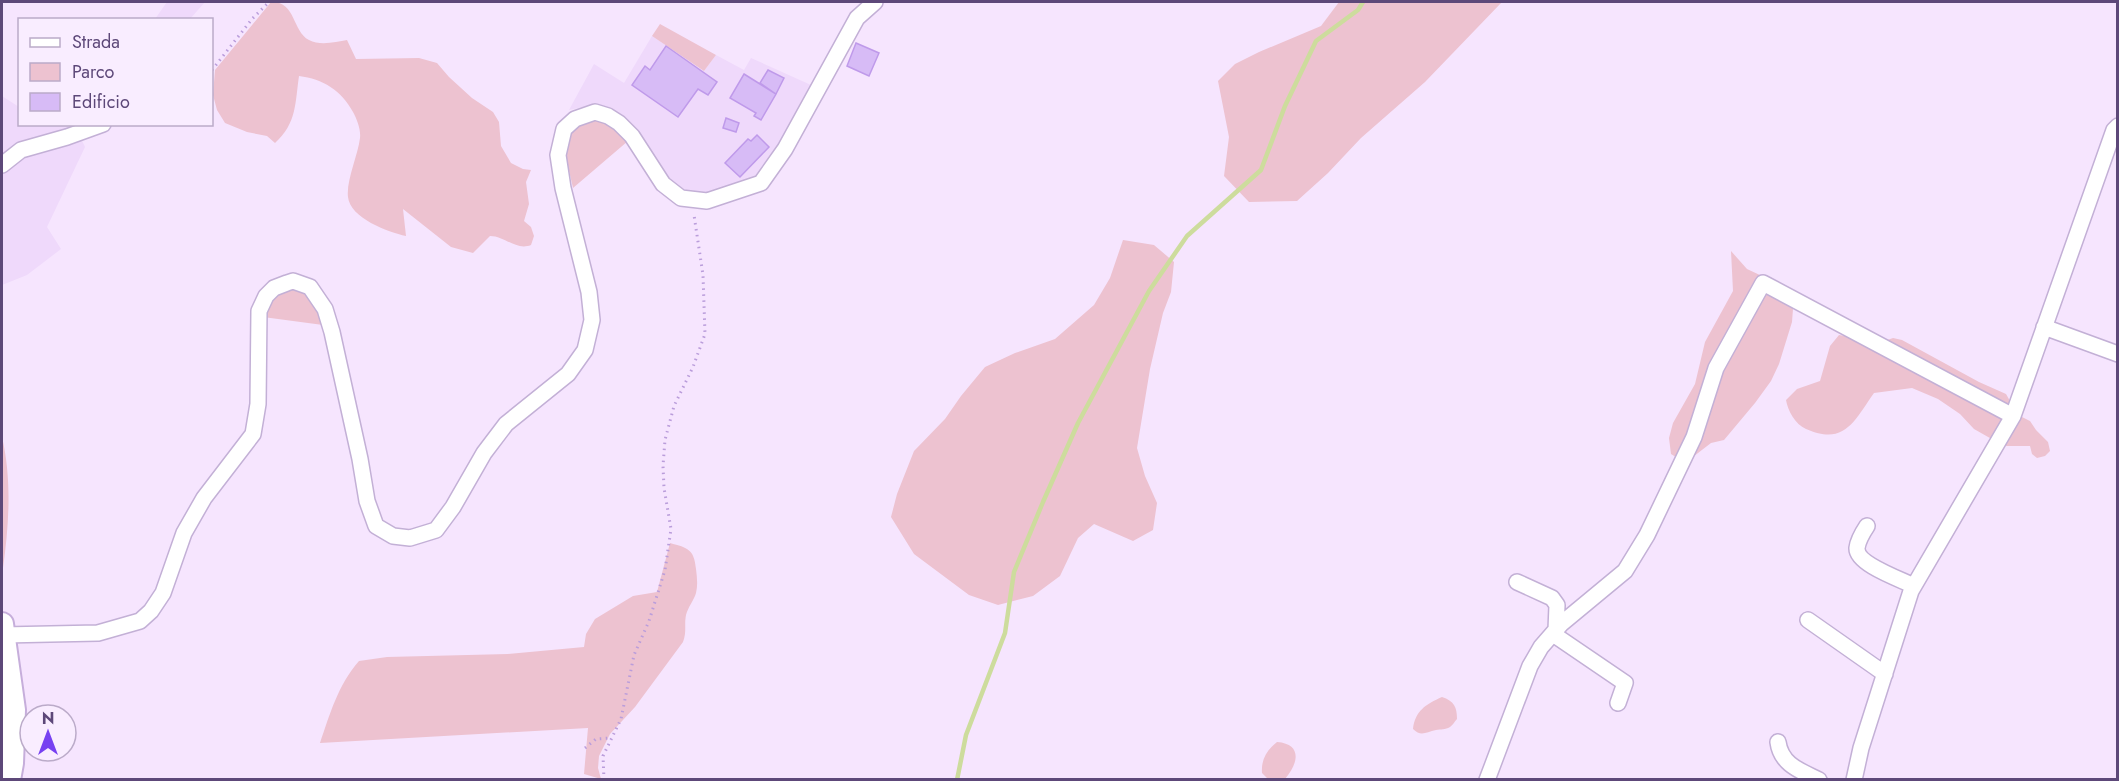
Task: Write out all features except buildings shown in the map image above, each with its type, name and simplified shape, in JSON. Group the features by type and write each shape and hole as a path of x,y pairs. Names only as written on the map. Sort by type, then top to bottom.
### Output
{"street":[{"path":"9,780 14,710 2,630 98,633 140,621 151,611 163,593 184,533 204,498 253,434 258,404 259,311 266,296 274,288 293,281 310,286 325,309 332,332 368,501 376,526 393,536 410,538 436,530 453,507 484,453 506,424 568,374 585,350 592,320 590,292 563,188 558,156 564,129 575,119 595,112 609,116 632,136 663,184 681,198 707,201 761,183 785,149 857,18 875,2"},
{"path":"2,165 21,150 97,126"},
{"path":"1854,780 1862,748 1914,586 2013,416 2044,327 2111,156 2118,126"},
{"path":"1487,780 1530,666 1540,647 1554,632 1625,571 1647,535 1694,437 1716,368 1763,283 2013,416"},
{"path":"2044,327 2118,354"},
{"path":"1867,526 1857,547 1858,555 1864,562 1914,586"},
{"path":"1517,582 1552,598 1557,606 1554,632"},
{"path":"1808,620 1885,674"},
{"path":"1554,632 1625,683 1618,702"},
{"path":"1778,742 1779,752 1789,764 1819,780"}],"path":[{"path":"213,69 269,2"},
{"path":"604,780 603,756 621,719 634,655 649,621 665,570 671,530 664,488 665,440 674,406 693,367 705,334 703,275 692,200"},
{"path":"585,748 596,739 611,738"}],"shaded area":[{"path":"167,2 205,2 191,18 156,18"},
{"path":"652,36 704,71 716,55 744,70 751,58 811,85 766,170 749,183 708,195 691,194 671,183 608,109 592,105 569,110 594,64 624,83"},
{"path":"2,96 18,106 18,126 91,126 77,130 85,147 47,227 61,249 27,275 2,285"}],"green space":[{"path":"271,2 285,6 299,30 313,42 347,40 356,59 419,58 437,63 472,98 493,112 499,122 501,146 511,163 531,170 526,182 529,204 524,221 531,227 534,236 531,245 515,245 501,238 490,236 473,253 451,247 403,209 406,236 362,218 350,205 348,197 349,183 360,138 357,121 348,104 337,92 316,80 299,76 291,120 275,143 267,136 247,132 225,123 217,110 213,95 215,70"},
{"path":"1339,2 1502,2 1425,82 1361,138 1297,201 1249,202 1224,176 1229,137 1218,81 1235,64 1321,26"},
{"path":"660,24 716,55 704,71 652,36"},
{"path":"588,117 612,124 628,141 573,188 565,153 571,132"},
{"path":"1123,240 1154,245 1174,262 1171,292 1163,313 1150,369 1137,448 1145,476 1157,503 1153,530 1133,541 1094,524 1078,538 1060,576 1033,596 998,605 969,595 914,554 891,517 897,494 914,451 945,419 985,367 1015,353 1055,339 1094,305 1110,278"},
{"path":"1731,251 1747,269 1783,288 1793,309 1792,322 1779,364 1771,381 1755,403 1724,440 1711,443 1685,463 1671,454 1669,438 1673,423 1695,384 1705,342 1733,291"},
{"path":"296,289 310,299 323,325 263,317 279,294"},
{"path":"1839,335 1882,342 1893,338 1902,340 2006,394 2018,415 2030,421 2048,442 2050,451 2045,456 2037,458 2032,454 2030,446 2004,446 1974,429 1960,414 1938,399 1912,388 1874,393 1854,421 1839,432 1819,433 1806,429 1793,417 1786,400 1797,389 1820,381 1830,346"},
{"path":"2,437 7,470 8,502 3,568"},
{"path":"670,543 689,550 695,562 697,590 686,615 683,642 635,707 610,734 599,756 598,768 601,779 584,774 588,728 320,743 340,690 359,661 387,657 508,654 584,647 586,634 595,619 633,596 657,592"},
{"path":"1442,697 1454,705 1456,711 1457,719 1451,726 1424,733 1413,729 1416,717 1426,705"},
{"path":"1277,742 1291,747 1296,756 1295,761 1285,779 1268,779 1262,773 1263,763 1268,752"}],"waterway":[{"path":"957,780 966,735 1005,633 1014,572 1078,423 1149,291 1187,236 1261,170 1285,106 1316,41 1358,10 1363,2"}]}
